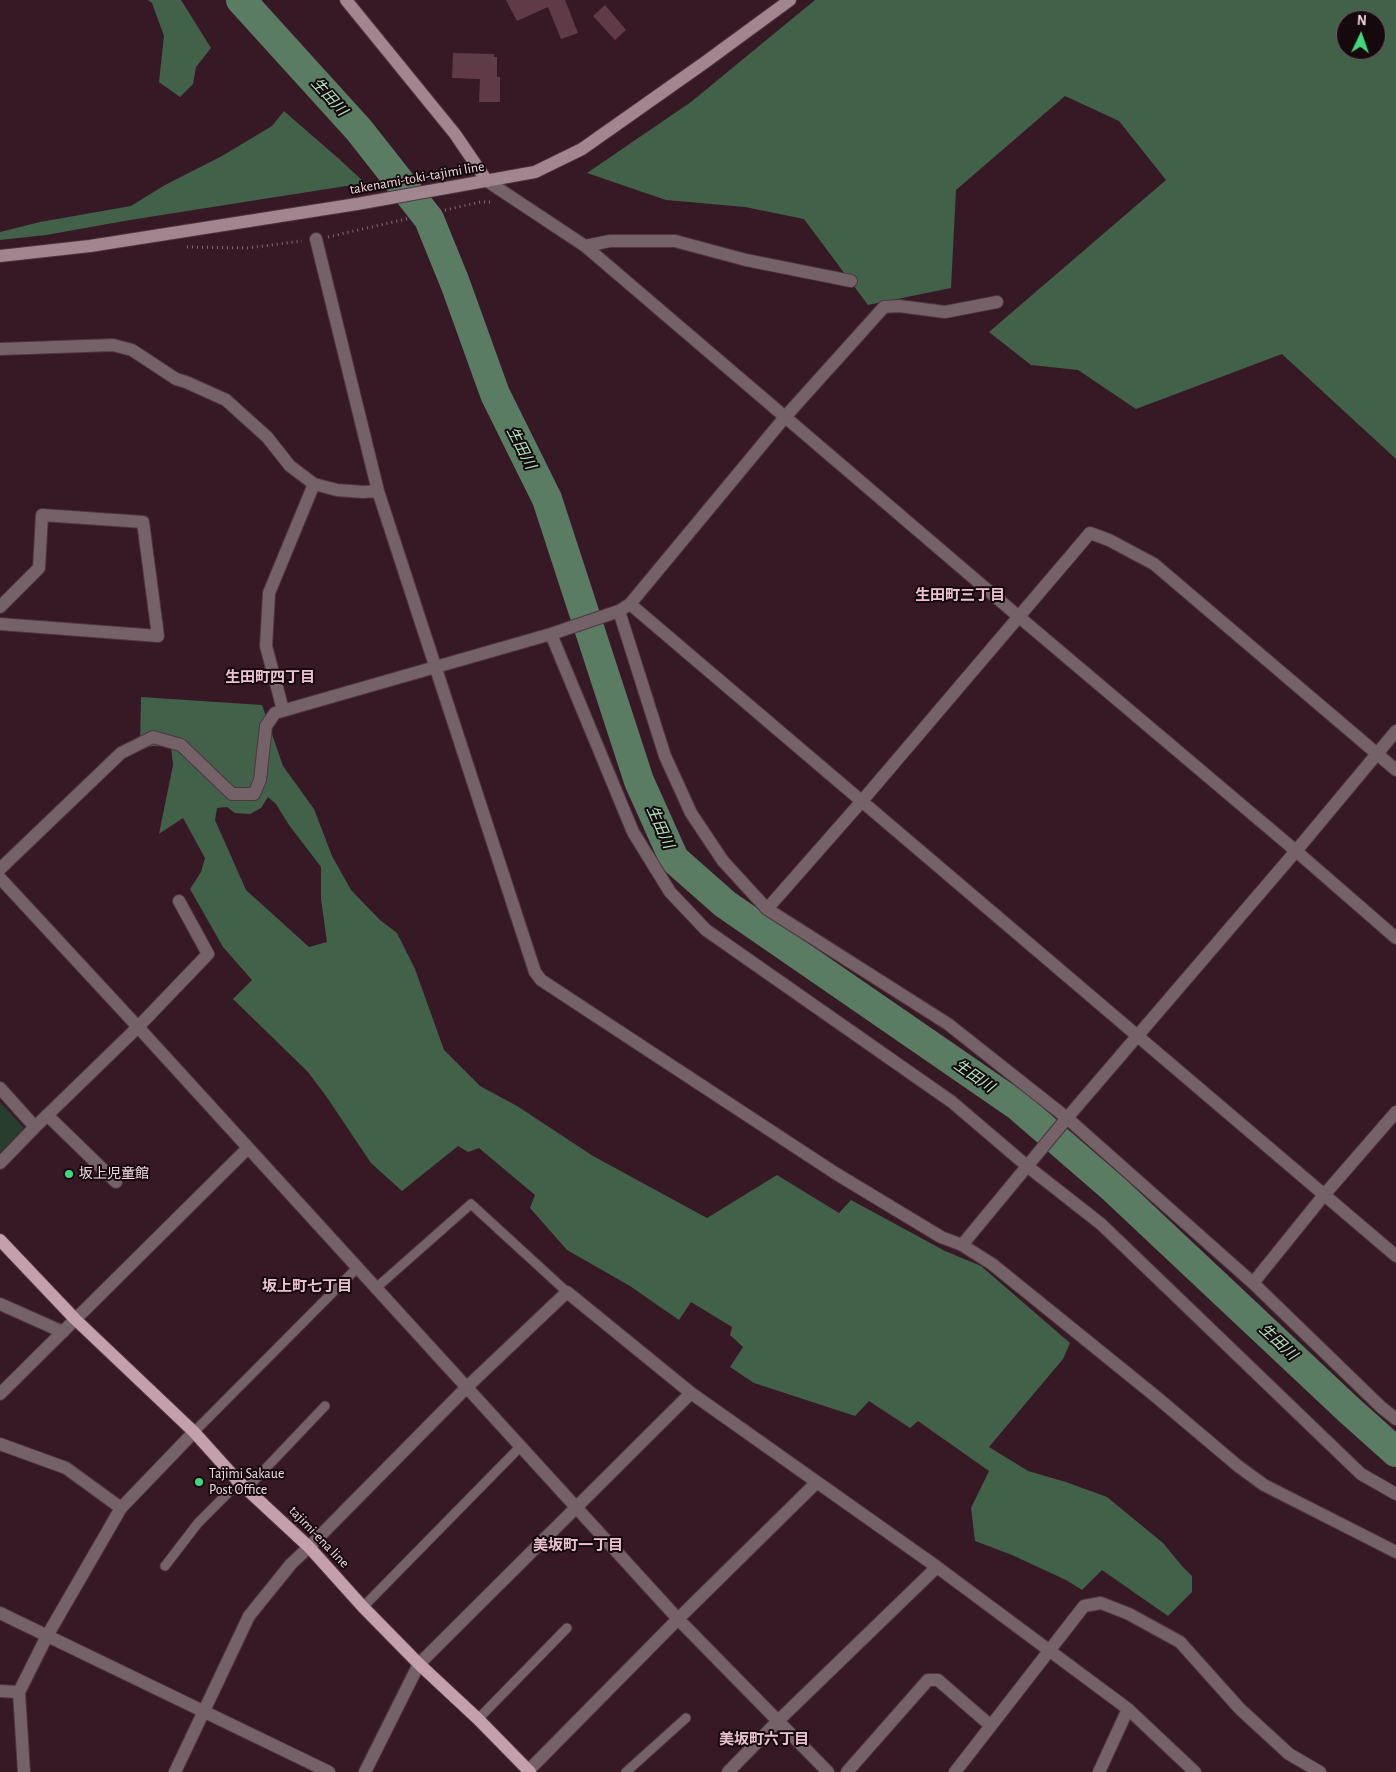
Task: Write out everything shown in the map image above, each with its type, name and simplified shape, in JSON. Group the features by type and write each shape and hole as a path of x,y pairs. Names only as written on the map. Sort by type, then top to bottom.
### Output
{"main road":[{"path":"346,0 455,134 487,181"},
{"name":"takenami-toki-tajimi line","path":"0,256 90,246 357,204 534,172 582,149 790,0"},
{"name":"tajimi-ena line","path":"0,1240 75,1319 194,1432 243,1485 310,1547 419,1664 478,1719 529,1771"}],"street":[{"path":"487,181 585,246 1396,938"},
{"path":"316,239 378,491 535,972 541,980 835,1173 941,1237 962,1245 992,1264 1154,1395 1238,1466 1264,1485 1396,1552"},
{"path":"585,246 610,241 675,241 746,260 851,281"},
{"path":"0,869 121,753 153,737 181,745 232,794 254,794 260,780 266,726 275,713 551,634 624,607 785,417 884,307 899,306 945,312 997,302"},
{"path":"0,349 113,345 132,350 176,379 226,400 266,437 290,466 314,484 337,490 378,491"},
{"path":"283,710 266,646 269,593 314,484"},
{"path":"0,607 39,568 42,515 143,522 158,636 0,624"},
{"path":"767,910 1090,533 1109,540 1154,564 1396,770"},
{"path":"624,607 862,801 1396,1256"},
{"path":"624,607 665,756 691,813 723,861 767,910 948,1024 1066,1118 1253,1283 1381,1407 1396,1419"},
{"path":"551,634 633,832 670,892 706,930 952,1102 1027,1166 1101,1224 1361,1474 1396,1494"},
{"path":"962,1245 1066,1118 1296,851 1396,731"},
{"path":"0,878 678,1619 828,1772"},
{"path":"0,1163 138,1027 208,954 179,901"},
{"path":"0,1088 35,1127"},
{"path":"1253,1283 1324,1195 1396,1112"},
{"path":"48,1115 116,1182"},
{"path":"0,1394 248,1148"},
{"path":"175,1772 249,1616 290,1564 310,1547 467,1387 567,1292 691,1393 937,1567 1128,1709 1195,1772"},
{"path":"0,1304 63,1332"},
{"path":"365,1772 419,1664 691,1393"},
{"path":"24,1772 19,1692 47,1636 121,1508 194,1432"},
{"path":"0,1444 66,1468 121,1508"},
{"path":"529,1771 678,1619 817,1482"},
{"path":"728,1772 937,1567"},
{"path":"955,1772 1084,1606 1101,1602 1129,1614 1180,1642 1240,1710 1289,1754 1320,1772"},
{"path":"0,1613 329,1772"},
{"path":"847,1772 928,1680 938,1680 991,1726"},
{"path":"0,1691 19,1692"},
{"path":"1099,1772 1128,1709"}],"lane":[{"path":"376,1288 471,1204 567,1292"},
{"path":"194,1432 358,1268"},
{"path":"165,1566 198,1523 243,1485 325,1406"},
{"path":"363,1606 521,1446"},
{"path":"478,1719 566,1628"},
{"path":"626,1772 686,1718"}],"path":[{"path":"186,247 248,248 316,239 480,202"}],"green space":[{"path":"148,0 181,0 211,48 196,67 193,84 180,97 159,82 164,36 152,3"},
{"path":"815,0 1396,0 1396,459 1282,354 1136,409 1078,370 1031,365 989,332 1166,180 1119,121 1065,96 956,190 951,288 868,305 804,219 745,207 666,200 587,173 691,102"},
{"path":"284,111 365,183 46,235 0,240 0,232 40,222 131,206 272,126"},
{"path":"141,697 262,705 283,766 314,809 332,856 351,890 380,920 397,933 415,969 444,1050 480,1086 517,1106 593,1156 707,1218 777,1175 839,1213 851,1200 945,1251 981,1266 1070,1343 1063,1359 989,1447 1028,1471 1107,1497 1163,1543 1192,1576 1192,1592 1168,1616 1102,1570 1082,1590 1066,1580 1012,1555 975,1541 971,1508 989,1471 918,1421 910,1428 869,1401 855,1416 754,1383 730,1367 743,1347 730,1335 732,1327 691,1302 679,1320 630,1286 567,1250 530,1208 535,1195 479,1148 468,1152 458,1146 402,1191 371,1163 307,1071 233,999 252,980 223,947 190,889 201,872 205,858 183,818 159,834 173,765 171,747 153,746 140,749","holes":["268,797 276,804 289,825 321,867 321,899 327,942 309,947 246,890 215,820 217,808 227,807 235,813 250,814 261,808"]},
{"path":"0,1102 24,1128 0,1153"}],"building":[{"path":"506,0 565,0 578,33 561,39 548,7 517,21"},
{"path":"605,5 626,30 615,40 593,16"},
{"path":"453,53 494,54 494,57 497,57 497,77 500,77 500,102 479,102 480,79 452,78"}],"waterway":[{"name":"生田川","path":"241,0 359,130 429,219 455,283 495,394 547,499 639,781 674,859 725,904 1018,1106 1114,1189 1396,1452"}],"place":[{"name":"坂上児童館","path":"69,1174"},
{"name":"Tajimi Sakaue Post Office","path":"199,1482"}],"district":[{"name":"生田町三丁目","path":"960,595"},
{"name":"生田町四丁目","path":"270,677"},
{"name":"坂上町七丁目","path":"307,1286"},
{"name":"美坂町一丁目","path":"578,1545"},
{"name":"美坂町六丁目","path":"764,1739"}]}
